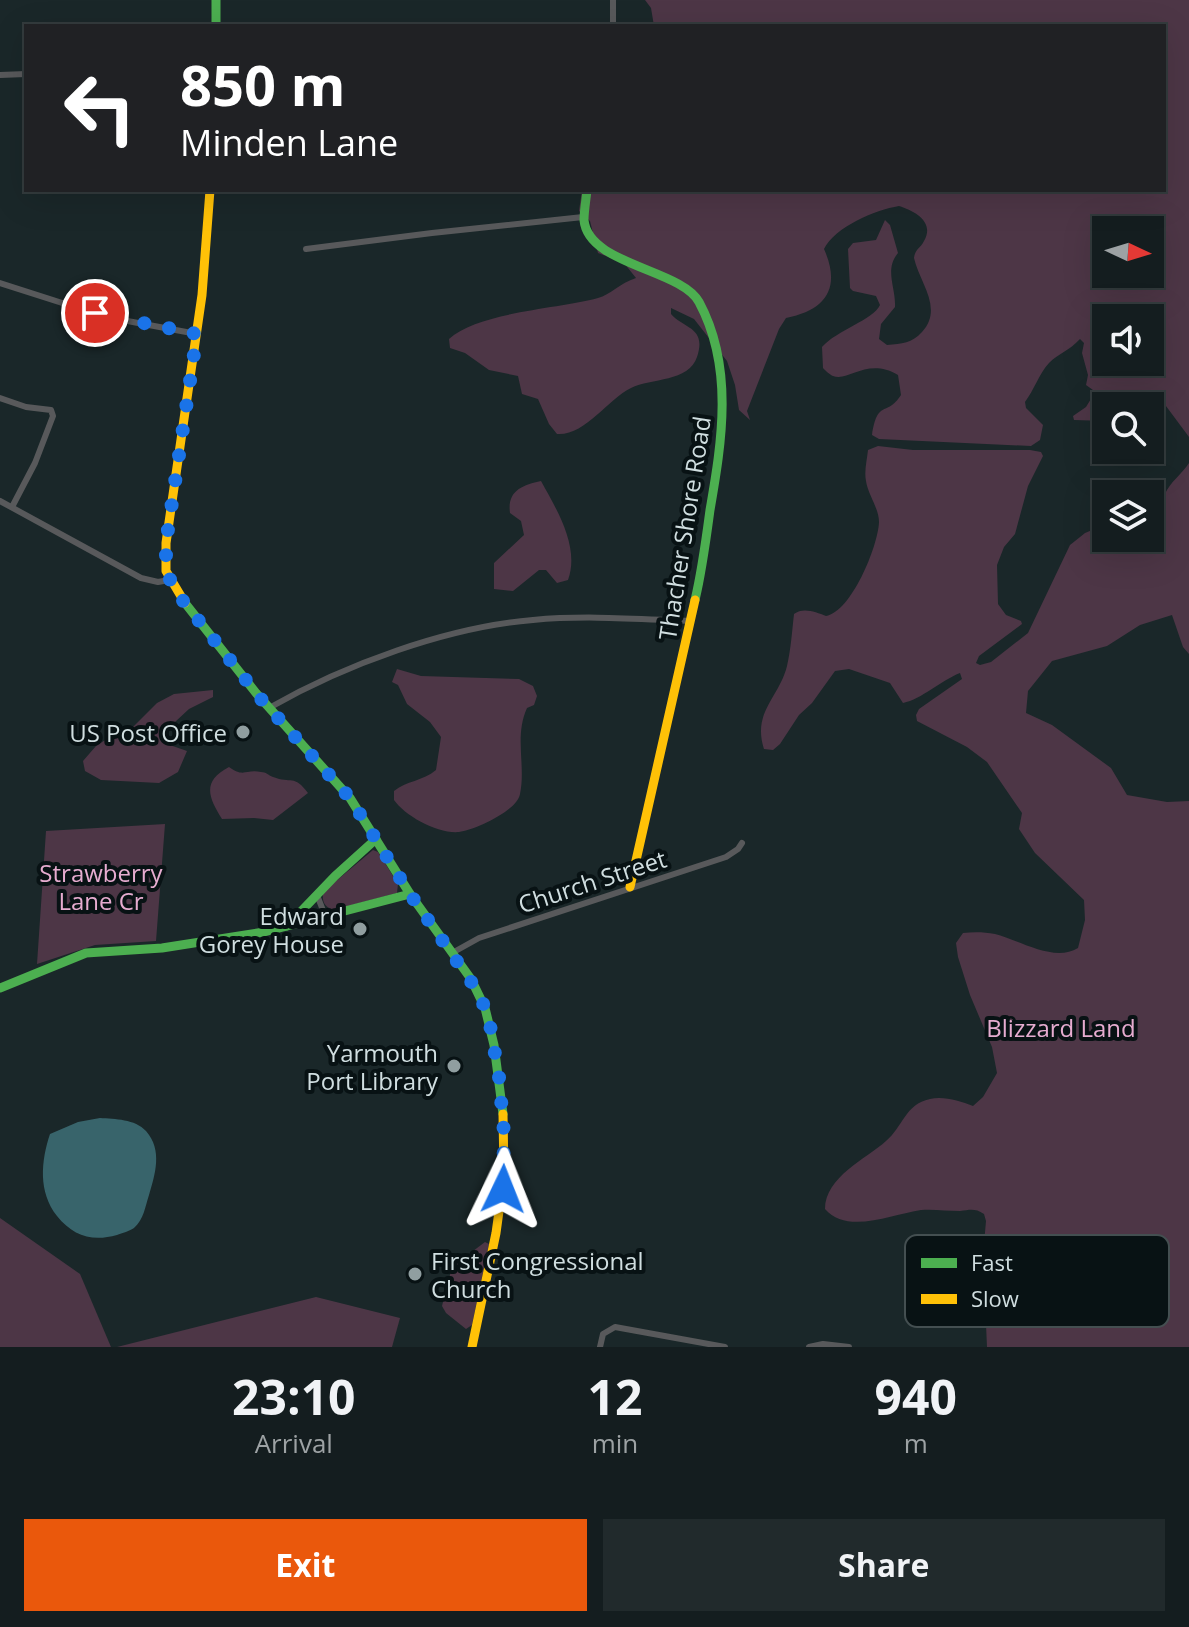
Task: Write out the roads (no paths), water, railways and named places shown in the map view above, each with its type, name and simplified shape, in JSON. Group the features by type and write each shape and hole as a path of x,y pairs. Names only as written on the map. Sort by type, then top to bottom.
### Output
{"street":[{"path":"216,0 216,24"},
{"path":"613,0 613,24"},
{"path":"0,75 24,74"},
{"path":"210,192 197,334 165,563 169,580 189,611 269,708 345,792 410,894 475,985 485,1008 497,1061 503,1121 501,1203 472,1347"},
{"path":"306,249 583,217 587,192"},
{"name":"Thacher Shore Road","path":"583,217 593,239 619,260 690,290 702,308 711,332 720,375 724,418 699,582 630,887"},
{"path":"0,283 106,317 197,334"},
{"path":"0,398 26,407 51,410 53,416 35,463 12,507"},
{"path":"0,501 141,578 158,582 169,580"},
{"path":"269,708 379,657 440,636 530,620 582,617 691,621"},
{"path":"284,927 376,839"},
{"name":"Church Street","path":"452,953 479,938 726,857 742,843"},
{"path":"0,988 93,952 162,948 284,927 410,894"},
{"path":"317,895 326,918"},
{"path":"600,1345 605,1332 615,1327 693,1344 725,1347"},
{"path":"809,1347 823,1344 849,1347"}],"water":[{"path":"100,1118 124,1120 146,1131 154,1146 156,1163 145,1208 137,1224 117,1235 99,1238 76,1233 63,1223 51,1207 43,1176 50,1134 78,1122"}],"place":[{"name":"US Post Office","path":"243,732"},
{"name":"Edward Gorey House","path":"360,929"},
{"name":"Yarmouth Port Library","path":"454,1066"},
{"name":"First Congressional Church","path":"415,1274"}],"park label":[{"name":"Strawberry Lane Cr","path":"101,886"},
{"name":"Blizzard Land","path":"1061,1027"}]}
